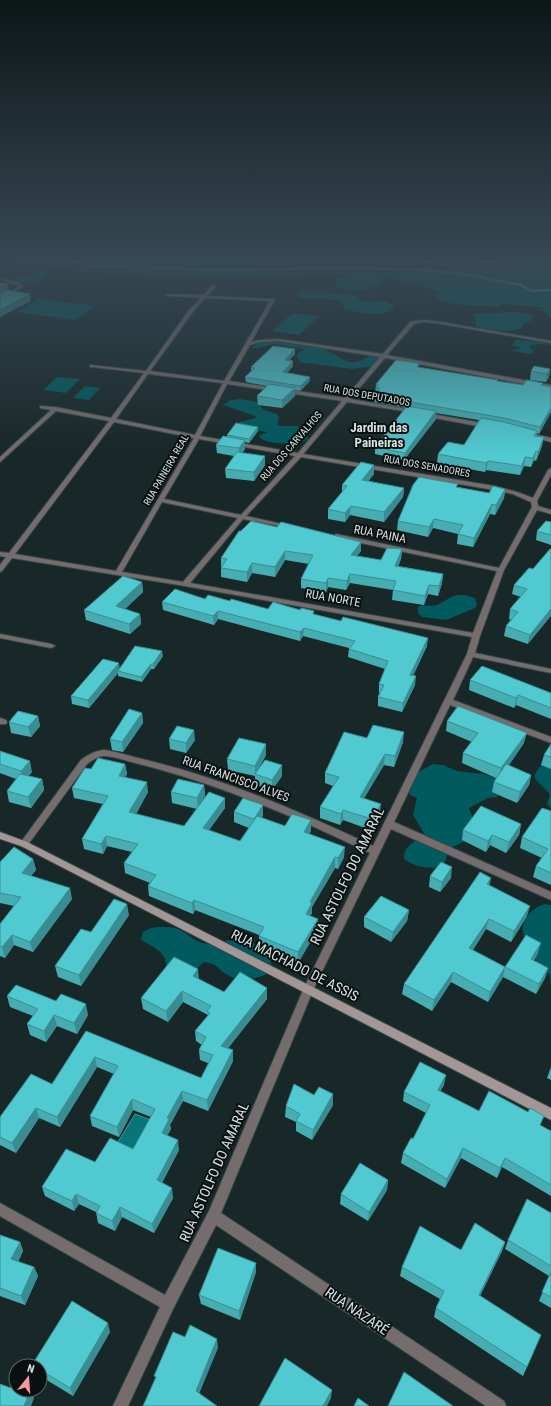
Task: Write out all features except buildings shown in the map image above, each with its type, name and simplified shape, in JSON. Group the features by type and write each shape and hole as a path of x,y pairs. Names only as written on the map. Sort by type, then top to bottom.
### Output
{"street":[{"path":"0,570 113,420 184,322"},
{"name":"RUA PAINEIRA REAL","path":"118,573 197,437 261,322"},
{"name":"RUA DOS CARVALHOS","path":"185,584 242,517 300,454 412,323 419,322"},
{"name":"RUA DOS CARVALHOS","path":"430,322 551,342"},
{"path":"248,344 260,341 279,340 384,356 551,387"},
{"name":"RUA DOS DEPUTADOS","path":"92,366 227,382 345,400 497,428"},
{"name":"RUA DOS SENADORES","path":"42,407 197,437 494,488 515,493 551,512"},
{"path":"0,460 55,409"},
{"path":"526,433 551,440"},
{"name":"RUA ASTOLFO DO AMARAL","path":"120,1406 168,1304 214,1216 309,988 471,654 476,636 501,570 551,470"},
{"path":"161,500 296,528"},
{"name":"RUA PAINA","path":"326,534 501,570"},
{"path":"0,554 185,584"},
{"name":"RUA NORTE","path":"185,584 476,636"},
{"path":"0,636 51,646"},
{"path":"471,654 551,671"},
{"path":"448,701 551,740"},
{"name":"RUA FRANCISCO ALVES","path":"24,844 84,762 89,758 104,753 170,769 205,780 318,824 376,851"},
{"path":"389,824 551,896"},
{"name":"RUA MACHADO DE ASSIS","path":"0,835 24,844 309,988 551,1114"},
{"path":"0,1209 168,1304"},
{"name":"RUA NAZARÉ","path":"214,1216 499,1406"}],"shaded area":[{"path":"283,322 313,322 299,335 272,331"},
{"path":"476,322 529,322 521,325 522,328 517,330 499,331 476,326"},
{"path":"273,339 323,346 326,351 348,362 355,362 373,356 376,356 379,361 373,366 352,369 299,362 297,355 304,349 273,344 258,348 251,348 258,343"},
{"path":"515,340 540,341 551,343 551,345 530,345 530,348 534,351 531,354 513,351 521,348 512,345"},
{"path":"57,377 80,379 66,393 43,390"},
{"path":"85,386 100,388 89,400 73,398"},
{"path":"240,399 259,402 259,405 264,410 277,414 279,418 277,425 297,426 300,428 298,432 307,435 308,440 290,443 269,442 259,437 267,432 240,428 239,422 256,418 255,416 223,405 230,400"},
{"path":"457,595 475,598 477,605 475,608 446,620 422,617 418,613 418,607 437,605"},
{"path":"433,764 443,765 457,771 483,774 499,779 502,794 496,797 488,798 469,808 474,821 468,837 464,842 449,849 445,862 440,867 430,868 417,866 404,859 408,847 424,833 413,815 417,798 410,795 408,790 415,774"},
{"path":"541,765 551,768 551,809 547,804 550,794 535,779 535,774"},
{"path":"546,904 551,905 551,986 550,974 539,967 536,959 536,953 526,940 523,932 524,921 527,916 536,908"},
{"path":"171,927 178,929 196,941 206,944 234,940 249,941 257,945 266,953 270,959 273,970 257,978 239,979 224,973 213,964 204,962 191,974 165,972 165,960 160,952 141,940 143,932 151,928"},
{"path":"135,1114 153,1121 137,1151 118,1142"}],"district":[{"name":"Jardim das Paineiras","path":"379,434"}]}
